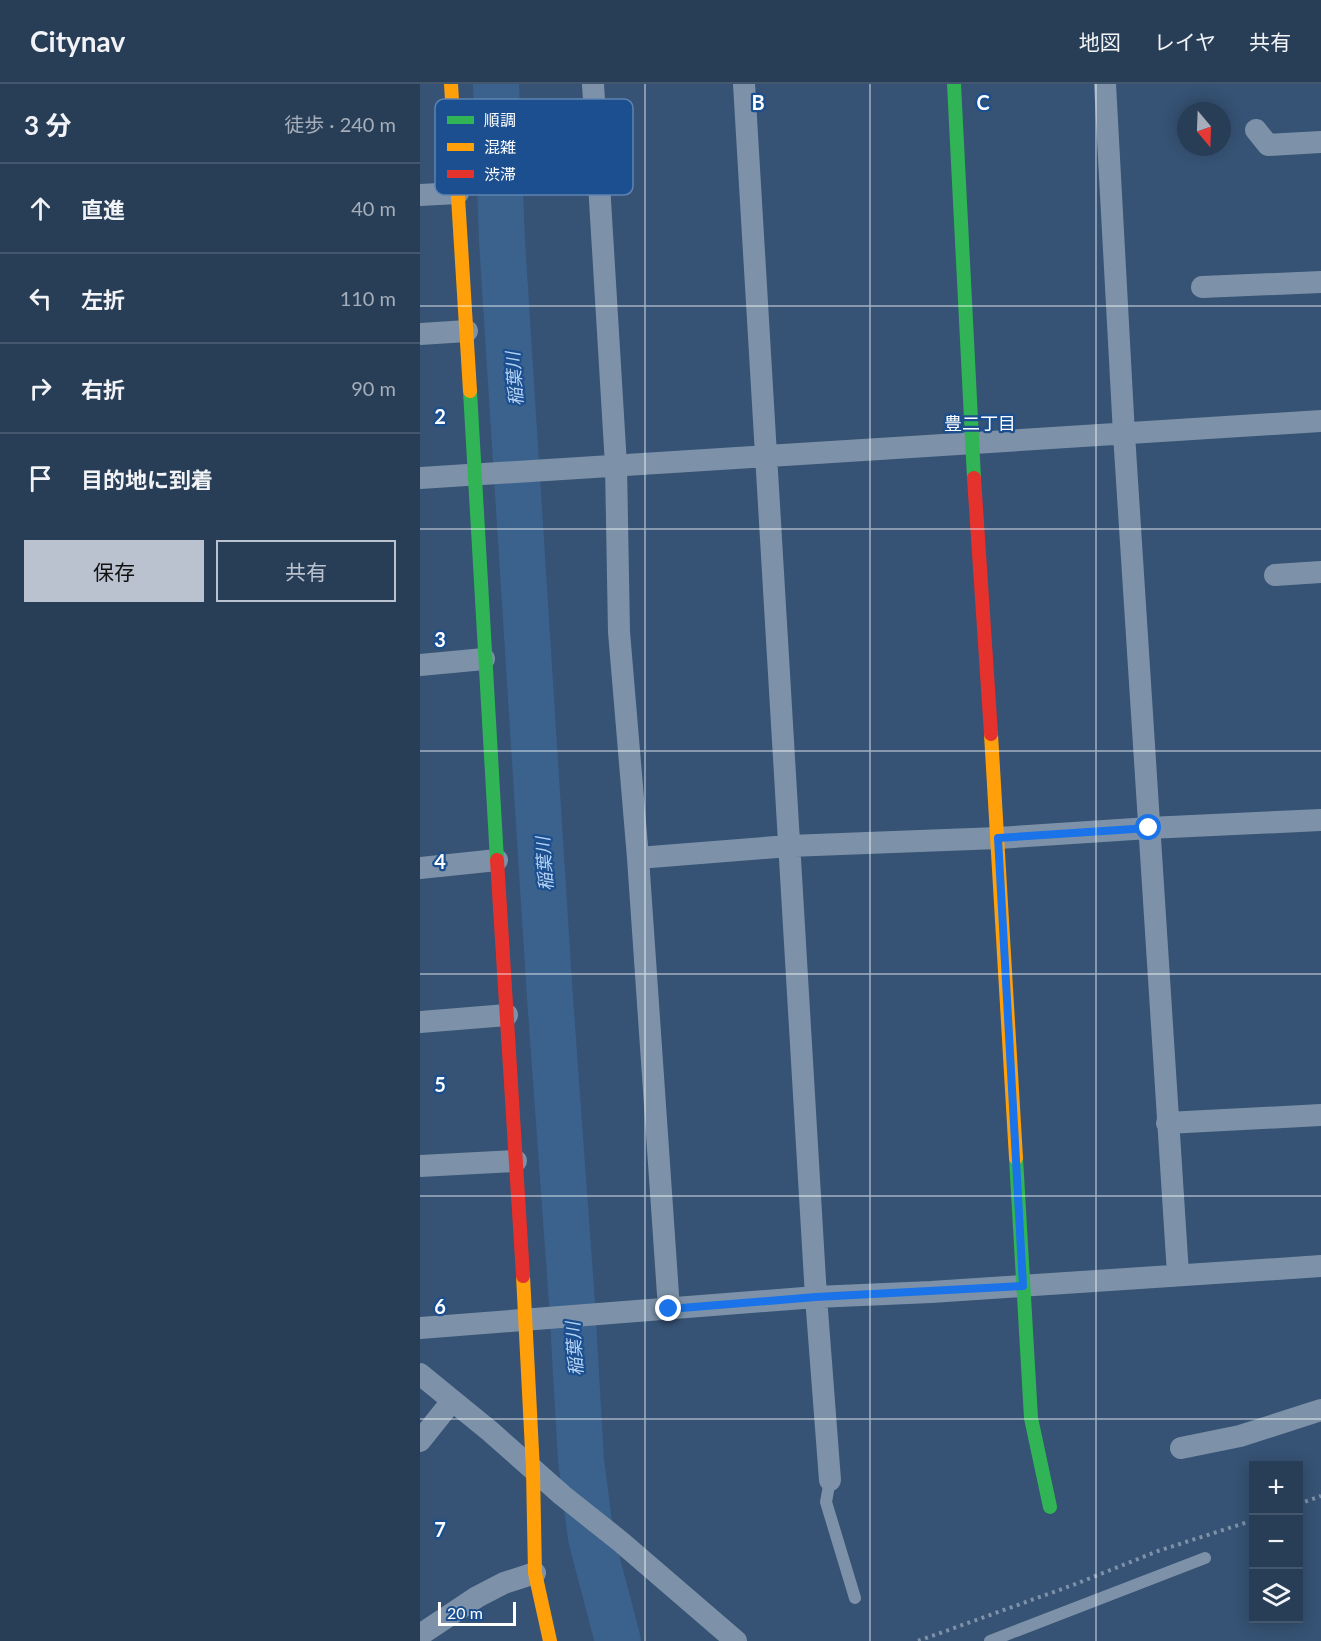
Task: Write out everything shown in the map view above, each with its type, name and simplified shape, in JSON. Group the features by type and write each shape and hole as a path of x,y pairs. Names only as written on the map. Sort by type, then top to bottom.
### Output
{"street":[{"path":"451,84 452,99"},
{"path":"593,84 594,99"},
{"path":"744,84 816,1297 830,1480"},
{"path":"954,84 972,443 998,838 1031,1418 1050,1507"},
{"path":"1105,84 1124,434 1178,1274"},
{"path":"1256,130 1268,145 1321,141"},
{"path":"420,195 435,194"},
{"path":"458,195 476,474 484,659 526,1321 535,1573 550,1641"},
{"path":"600,195 616,465 619,632 638,858 669,1309"},
{"path":"1202,287 1321,282"},
{"path":"420,334 467,331"},
{"path":"420,478 1321,421"},
{"path":"1275,575 1321,572"},
{"path":"420,665 484,659"},
{"path":"638,858 789,846 998,838 1321,820"},
{"path":"420,868 497,860"},
{"path":"420,1022 507,1015"},
{"path":"1167,1124 1321,1115"},
{"path":"420,1166 516,1161"},
{"path":"420,1328 816,1297 1321,1266"},
{"path":"420,1374 736,1641"},
{"path":"420,1441 452,1401"},
{"path":"1181,1448 1240,1436 1321,1410"},
{"path":"420,1635 477,1597 504,1583 535,1573"}],"lane":[{"path":"830,1480 826,1502 855,1598"},
{"path":"990,1641 1205,1558"}],"path":[{"path":"1303,1503 1321,1496"},
{"path":"918,1641 1073,1586 1158,1551 1249,1522"}],"waterway":[{"name":"稲葉川","path":"496,84 497,99"},
{"name":"稲葉川","path":"500,195 581,1460 591,1538 618,1641"}],"traffic: fast":[{"path":"954,84 974,478"},
{"path":"470,391 497,860"},
{"path":"1016,1158 1031,1418 1050,1507"}],"traffic: slow":[{"path":"451,84 452,99"},
{"path":"458,195 470,391"},
{"path":"991,734 1016,1158"},
{"path":"523,1276 533,1470 535,1573 550,1641"}],"traffic: jam":[{"path":"974,478 991,734"},
{"path":"497,860 523,1276"}],"district":[{"name":"豊二丁目","path":"980,423"}],"route":[{"path":"669,1309 816,1297 1023,1286 998,838 1149,828"}]}
